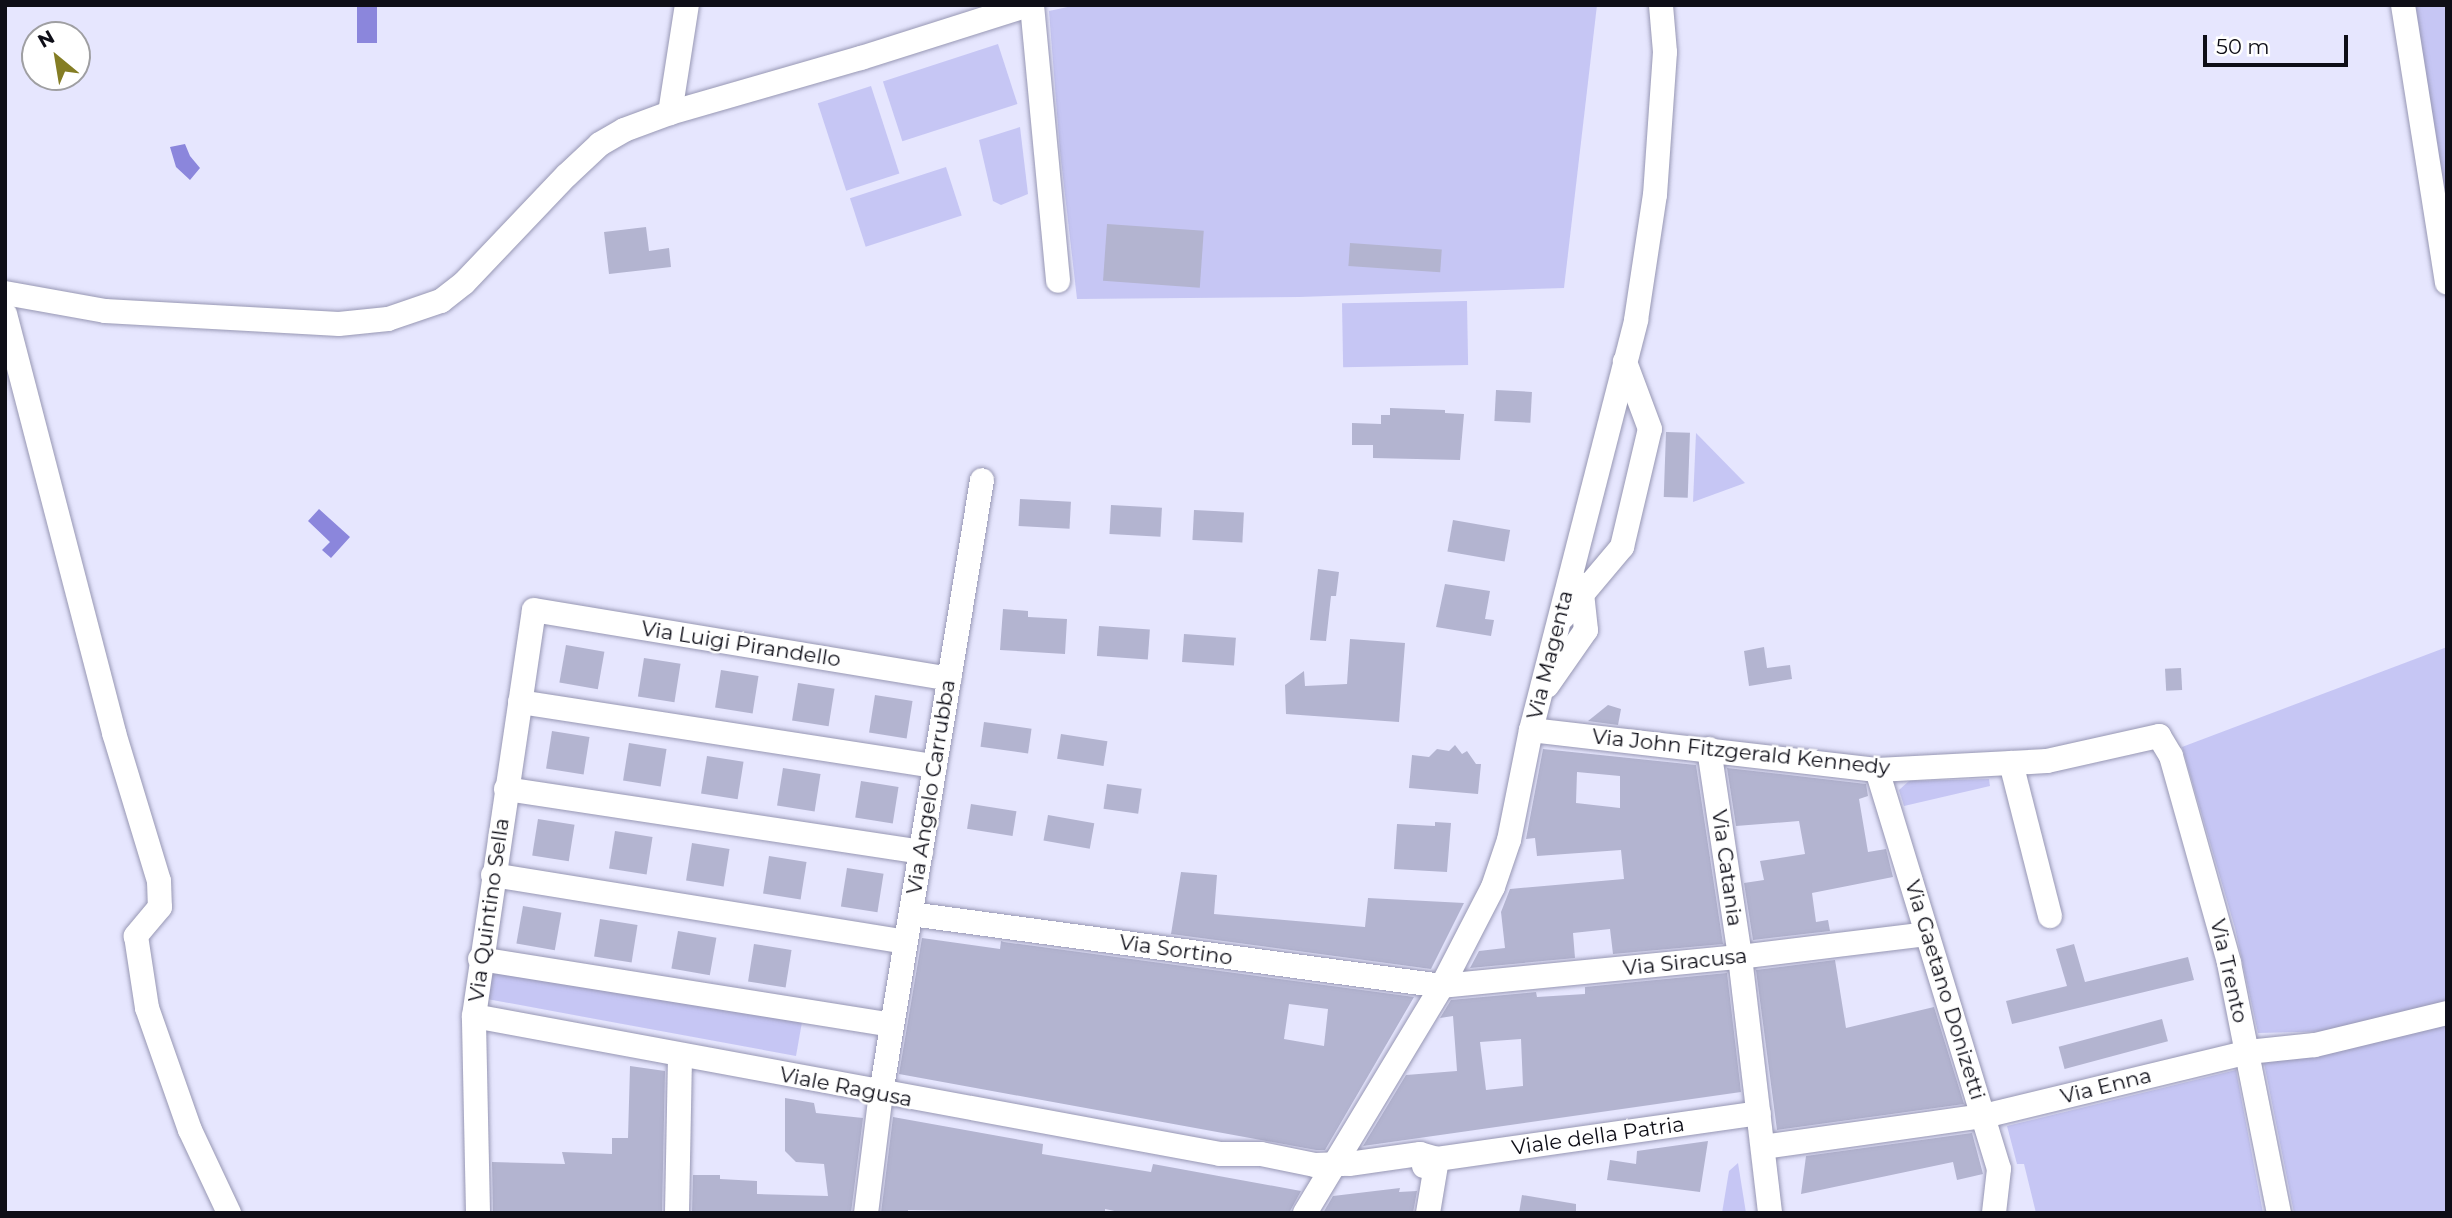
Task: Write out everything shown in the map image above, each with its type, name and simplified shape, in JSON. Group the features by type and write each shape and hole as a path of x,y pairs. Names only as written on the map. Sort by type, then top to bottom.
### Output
{"street":[{"path":"670,113 687,5"},
{"path":"5,293 105,311 339,324 388,319 441,301 498,250 567,175 600,144 624,130 670,113 861,58 1030,5 1058,281"},
{"path":"1661,5 1665,52"},
{"path":"1665,52 1675,5"},
{"path":"2403,5 2447,283"},
{"name":"Via Magenta","path":"1305,1213 1442,986 1497,875 1509,840 1531,730 1636,320 1656,195 1665,52"},
{"path":"5,314 114,733 159,881 160,907 136,936 147,1009 190,1130 229,1213"},
{"path":"1558,623 1622,547 1650,429 1625,362"},
{"name":"Via Angelo Carrubba","path":"866,1213 881,1093 982,480"},
{"path":"1540,695 1586,630 1577,547"},
{"name":"Via Luigi Pirandello","path":"534,610 949,679"},
{"name":"Via Quintino Sella","path":"478,1213 474,1016 480,959 534,610"},
{"path":"520,702 935,766"},
{"name":"Via John Fitzgerald Kennedy","path":"1531,730 1877,770 2047,761 2159,736"},
{"name":"Via Trento","path":"2159,736 2171,757 2229,962 2279,1213"},
{"name":"Via Catania","path":"1709,749 1740,957 1770,1213"},
{"path":"2011,763 2050,916"},
{"name":"Via Gaetano Donizetti","path":"1877,770 1999,1170 1994,1213"},
{"path":"506,789 921,852"},
{"path":"493,875 906,942"},
{"name":"Via Sortino","path":"911,914 1442,986"},
{"name":"Via Siracusa","path":"1442,986 1740,957 1927,934"},
{"path":"480,959 892,1026"},
{"name":"Via Enna","path":"1763,1147 1984,1116 2248,1052 2315,1045 2447,1013"},
{"name":"Viale Ragusa","path":"474,1016 1220,1154 1261,1154 1315,1165 1328,1174"},
{"path":"677,1213 680,1055"},
{"name":"Viale della Patria","path":"1328,1174 1420,1154 1437,1159 1759,1113"},
{"path":"1428,1213 1437,1159"}],"shaded area":[{"path":"357,5 377,5 377,43 357,43"},
{"path":"1077,5 1597,5 1564,288 1299,297 1077,299 1060,151 1049,11"},
{"path":"2412,5 2447,5 2447,228"},
{"path":"998,44 1017,104 902,141 883,81"},
{"path":"871,86 899,173 846,191 818,103"},
{"path":"1020,127 1028,194 1001,205 993,201 979,140"},
{"path":"185,144 190,156 200,168 190,180 176,167 170,147"},
{"path":"946,167 962,216 866,247 850,198"},
{"path":"1467,301 1468,365 1343,367 1342,303"},
{"path":"1696,433 1745,483 1693,502"},
{"path":"319,509 350,537 331,558 322,550 330,542 308,521"},
{"path":"2447,647 2447,1005 2342,1031 2258,1033 2235,928 2182,747"},
{"path":"1989,779 1990,786 1904,806 1899,790 1909,781"},
{"path":"491,972 802,1022 796,1056 487,999"},
{"path":"2447,1021 2447,1213 2294,1213 2264,1063"},
{"path":"2236,1070 2263,1213 2036,1213 2024,1164 2017,1164 2007,1126"},
{"path":"1738,1163 1746,1213 1722,1213 1729,1171"}],"building":[{"path":"1107,224 1204,231 1200,288 1103,281"},
{"path":"646,227 649,251 669,248 671,267 609,274 604,232"},
{"path":"1350,243 1442,249 1440,272 1348,266"},
{"path":"1496,390 1532,392 1530,423 1494,421"},
{"path":"1390,408 1445,410 1445,413 1464,414 1460,460 1373,458 1373,445 1352,445 1352,423 1381,424 1381,415 1390,415"},
{"path":"1666,432 1690,433 1688,498 1664,497"},
{"path":"1020,499 1071,502 1070,529 1019,526"},
{"path":"1111,505 1162,508 1160,537 1109,534"},
{"path":"1194,510 1244,513 1242,543 1192,540"},
{"path":"1453,520 1510,530 1505,562 1447,552"},
{"path":"1318,569 1339,572 1336,596 1331,596 1326,641 1310,640"},
{"path":"1445,584 1490,591 1485,619 1494,620 1491,636 1436,627"},
{"path":"1003,609 1028,611 1028,617 1067,619 1065,654 1000,650"},
{"path":"1099,626 1150,630 1148,659 1097,656"},
{"path":"1184,634 1236,638 1234,666 1182,662"},
{"path":"1350,639 1405,643 1399,722 1286,714 1285,685 1304,671 1305,686 1347,684"},
{"path":"566,645 604,652 598,689 559,682"},
{"path":"1764,647 1767,668 1790,665 1792,679 1749,686 1744,651"},
{"path":"644,658 681,664 674,702 638,697"},
{"path":"2181,668 2182,690 2166,691 2165,669"},
{"path":"721,670 759,676 753,713 715,708"},
{"path":"798,683 835,689 829,726 792,721"},
{"path":"875,695 913,701 907,738 869,733"},
{"path":"1608,705 1621,709 1618,725 1588,721"},
{"path":"984,722 1032,729 1028,753 981,747"},
{"path":"552,731 590,737 584,774 546,769"},
{"path":"1061,734 1107,741 1104,766 1057,759"},
{"path":"629,743 667,749 661,786 623,781"},
{"path":"1455,745 1462,754 1467,751 1476,764 1481,764 1478,794 1409,788 1412,755 1429,757 1437,749 1449,751"},
{"path":"1543,749 1696,765 1723,944 1613,954 1610,929 1573,933 1575,958 1470,968 1479,951 1505,948 1501,912 1510,889 1624,879 1621,850 1537,856 1535,838 1526,839","holes":["1577,772 1620,776 1620,808 1576,803"]},
{"path":"707,756 744,762 738,799 701,794"},
{"path":"783,768 821,774 815,811 777,806"},
{"path":"1727,768 1866,784 1868,796 1859,799 1868,852 1886,849 1893,877 1812,893 1816,922 1828,920 1830,931 1753,940 1744,883 1764,880 1760,861 1805,854 1799,821 1736,826"},
{"path":"861,781 899,787 893,823 855,818"},
{"path":"1107,784 1142,789 1138,814 1104,809"},
{"path":"971,804 1016,811 1013,836 967,829"},
{"path":"1048,815 1094,823 1090,849 1043,841"},
{"path":"538,819 575,825 569,861 532,856"},
{"path":"1435,822 1451,823 1447,872 1394,869 1397,824 1435,826"},
{"path":"615,831 653,837 647,874 609,869"},
{"path":"692,843 730,849 724,886 686,881"},
{"path":"769,856 807,862 801,899 763,894"},
{"path":"847,868 884,874 877,912 841,907"},
{"path":"1181,872 1217,875 1214,914 1365,927 1368,898 1464,903 1431,969 1171,934"},
{"path":"523,906 561,913 555,950 516,943"},
{"path":"600,919 638,925 632,962 594,957"},
{"path":"678,931 716,938 710,975 671,968"},
{"path":"922,938 1000,949 1001,941 1414,997 1325,1150 899,1074","holes":["1289,1004 1328,1009 1324,1046 1284,1039"]},
{"path":"754,944 792,950 786,987 748,982"},
{"path":"2074,944 2085,982 2188,957 2194,980 2012,1024 2006,1001 2067,986 2056,949"},
{"path":"1835,960 1846,1028 1934,1007 1964,1104 1777,1130 1756,970"},
{"path":"1727,973 1741,1092 1363,1146 1406,1075 1457,1071 1453,1016 1440,1018 1451,1000 1536,992 1537,997 1585,994 1585,987","holes":["1521,1039 1523,1086 1486,1090 1480,1042"]},
{"path":"2162,1019 2168,1041 2065,1069 2059,1047"},
{"path":"630,1066 665,1071 662,1213 493,1213 492,1162 565,1164 562,1152 612,1154 612,1138 628,1138"},
{"path":"785,1098 814,1103 816,1113 863,1118 851,1213 692,1213 693,1175 720,1175 720,1179 757,1181 757,1194 828,1196 824,1164 796,1162 785,1151"},
{"path":"893,1117 1043,1144 1042,1154 1151,1172 1153,1164 1301,1191 1289,1213 1124,1213 1105,1209 1105,1213 908,1210 908,1213 881,1213"},
{"path":"1972,1133 1983,1174 1957,1180 1953,1162 1801,1194 1806,1156"},
{"path":"1708,1141 1700,1192 1607,1180 1610,1160 1636,1164 1637,1151"},
{"path":"1400,1188 1399,1192 1417,1191 1413,1213 1323,1213 1333,1196"},
{"path":"1522,1195 1576,1204 1576,1213 1519,1213"}]}
